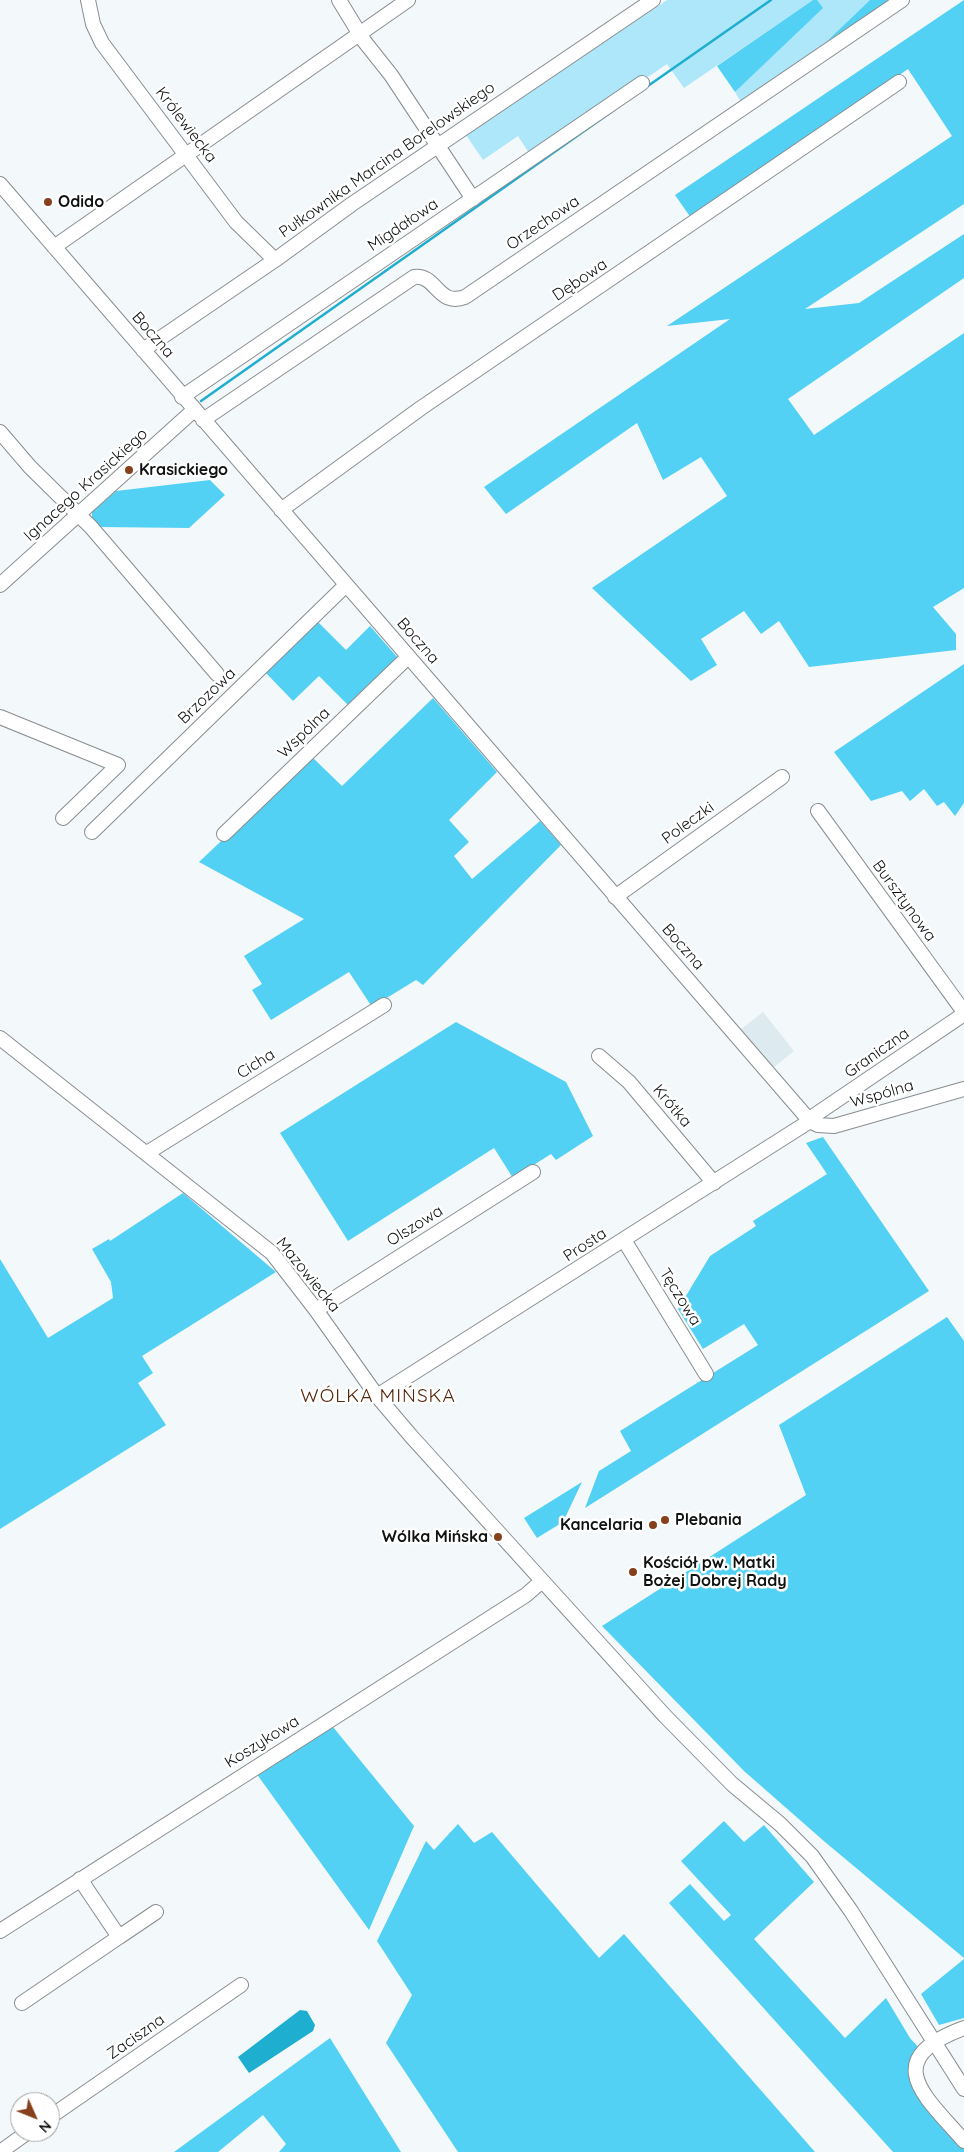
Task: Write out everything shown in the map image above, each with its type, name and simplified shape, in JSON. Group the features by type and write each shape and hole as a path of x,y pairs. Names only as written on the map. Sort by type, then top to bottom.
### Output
{"street":[{"name":"Królewiecka","path":"88,0 93,24 102,42 236,222 275,260"},
{"path":"339,0 360,34 391,75 473,199"},
{"path":"54,247 408,0"},
{"name":"Pułkownika Marcina Borelowskiego","path":"142,350 275,260 352,204 439,146 522,87 653,0"},
{"name":"Orzechowa","path":"199,415 414,277 427,280 445,297 452,300 465,297 902,0"},
{"name":"Dębowa","path":"281,510 421,408 900,82"},
{"name":"Migdałowa","path":"182,397 642,83"},
{"name":"Boczna","path":"0,184 182,397 810,1121"},
{"name":"Ignacego Krasickiego","path":"0,585 79,515 199,415"},
{"path":"0,432 30,467 79,515 217,674"},
{"name":"Brzozowa","path":"92,832 346,585"},
{"name":"Wspólna","path":"224,834 408,657"},
{"path":"0,717 118,765 63,818"},
{"name":"Poleczki","path":"616,896 782,777"},
{"name":"Bursztynowa","path":"818,811 964,1013"},
{"name":"Cicha","path":"147,1153 384,1005"},
{"name":"Graniczna","path":"810,1121 815,1115 964,1013"},
{"name":"Mazowiecka","path":"1,1040 272,1253 316,1310 377,1396 542,1581 699,1752 732,1784 780,1824 812,1856 839,1893 964,2088"},
{"name":"Krótka","path":"599,1056 629,1082 714,1183"},
{"name":"Wspólna","path":"810,1121 818,1125 834,1126 964,1089"},
{"name":"Prosta","path":"377,1396 810,1121"},
{"name":"Olszowa","path":"316,1310 532,1172"},
{"name":"Tęczowa","path":"624,1240 706,1374"},
{"name":"Koszykowa","path":"0,1931 526,1596 542,1581"},
{"path":"80,1880 119,1937"},
{"path":"22,2003 156,1912"},
{"name":"Zaciszna","path":"60,2110 241,1985"},
{"path":"964,2028 924,2051 916,2062 916,2081 924,2095 964,2141"},
{"path":"0,2152 14,2142"}],"shaded area":[{"path":"667,0 813,0 684,88 667,64 531,156 518,136 483,160 466,135"},
{"path":"813,0 817,0 823,8 735,92 717,66"},
{"path":"817,0 870,0 826,42 741,102 735,92 822,8"},
{"path":"870,0 890,0 826,42"},
{"path":"964,0 964,204 805,309 859,303 964,234 964,278 788,399 814,435 964,333 964,588 933,607 956,634 956,650 809,667 779,621 761,634 744,611 701,639 717,665 691,681 592,588 727,496 701,457 663,480 637,423 506,514 484,487 730,319 667,326 952,136 908,69 691,218 675,195"},
{"path":"210,480 225,495 189,528 100,527 92,518 92,512 116,491"},
{"path":"316,620 346,650 370,626 398,658 349,706 319,676 293,701 265,672"},
{"path":"964,664 964,803 955,816 944,802 937,806 924,789 910,801 902,791 871,801 834,752"},
{"path":"433,698 497,772 449,820 469,842 454,856 472,879 540,821 561,845 423,985 416,980 372,1007 349,972 271,1020 252,990 262,984 244,956 304,919 199,862 311,756 342,786"},
{"path":"763,1012 794,1051 773,1068 740,1030"},
{"path":"456,1022 566,1082 593,1136 556,1160 551,1154 513,1178 494,1148 348,1241 280,1133"},
{"path":"823,1137 929,1291 585,1508 599,1471 631,1451 620,1431 758,1345 744,1324 703,1349 678,1309 710,1256 756,1226 753,1221 827,1174 806,1143"},
{"path":"183,1193 276,1272 142,1356 153,1373 138,1383 166,1425 0,1529 0,1259 48,1338 113,1298 111,1282 92,1249 109,1239 110,1241"},
{"path":"947,1317 964,1341 964,1958 825,1842 744,1771 602,1626 806,1495 779,1425"},
{"path":"582,1482 563,1522 537,1538 524,1518"},
{"path":"333,1727 414,1826 369,1930 256,1773"},
{"path":"724,1821 744,1842 764,1825 814,1882 754,1939 845,2038 886,1998 910,2038 919,2048 912,2059 910,2067 909,2076 913,2086 964,2147 964,2152 893,2152 669,1903 690,1884 724,1921 731,1915 681,1861"},
{"path":"458,1824 474,1843 492,1832 599,1958 624,1934 815,2152 458,2152 386,2043 412,1995 377,1941 426,1841 434,1850"},
{"path":"964,1959 964,2018 939,2025 921,1994"},
{"path":"300,2010 307,2011 315,2025 313,2031 249,2073 238,2057"},
{"path":"330,2038 401,2152 279,2152 286,2144 263,2115 218,2152 174,2152"}],"waterway":[{"path":"645,88 771,0"},
{"path":"201,401 614,110"}],"place":[{"name":"Odido","path":"48,202"},
{"name":"Krasickiego","path":"129,470"},
{"name":"Plebania","path":"665,1520"},
{"name":"Kancelaria","path":"653,1525"},
{"name":"Wólka Mińska","path":"498,1537"},
{"name":"Kościół pw. Matki Bożej Dobrej Rady","path":"633,1572"}],"district":[{"name":"WÓLKA MIŃSKA","path":"378,1396"}]}
